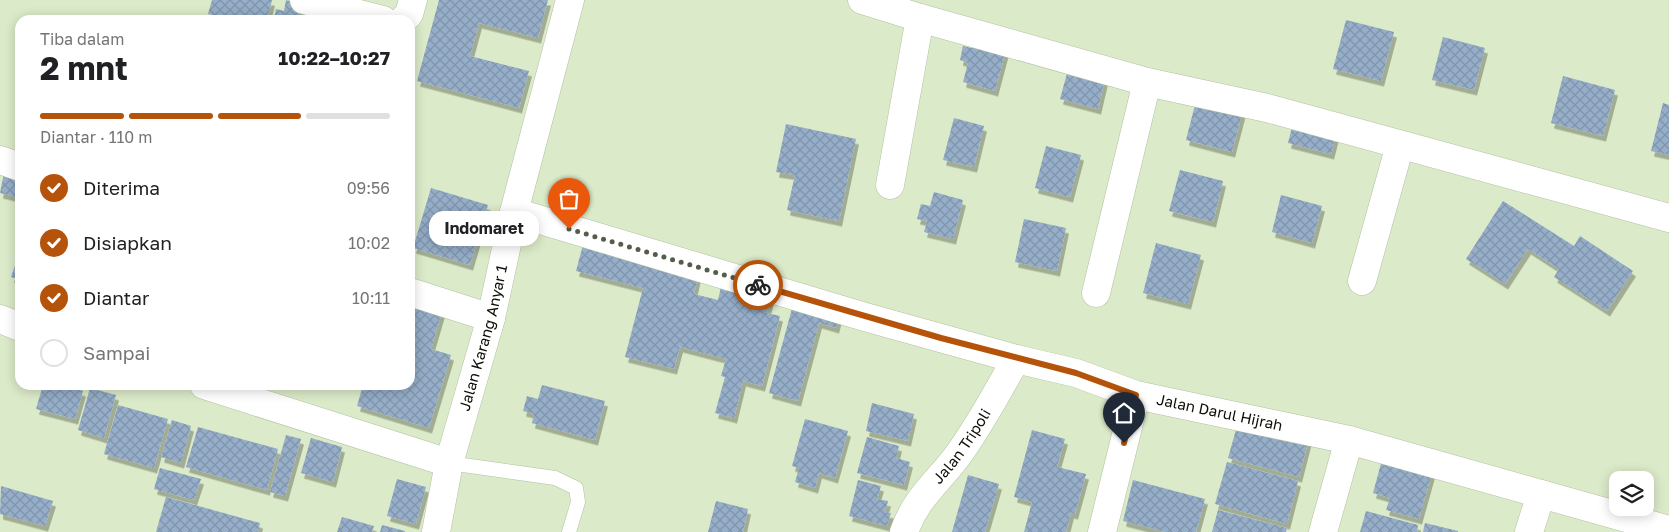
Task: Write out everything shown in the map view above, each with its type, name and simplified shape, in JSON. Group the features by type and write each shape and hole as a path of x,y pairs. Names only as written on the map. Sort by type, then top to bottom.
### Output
{"street":[{"path":"304,0 363,15"},
{"path":"409,15 413,0"},
{"name":"Jalan Karang Anyar 1","path":"436,532 449,463 491,318 514,212 570,0"},
{"path":"862,0 1147,82 1267,108 1669,218"},
{"path":"890,185 920,18"},
{"path":"1096,292 1147,82"},
{"path":"1362,282 1400,145"},
{"path":"0,160 15,165"},
{"name":"Jalan Darul Hijrah","path":"514,212 865,317 1016,359 1076,373 1136,395 1349,440 1669,530"},
{"path":"415,294 491,318"},
{"path":"0,319 15,325"},
{"name":"Jalan Tripoli","path":"904,532 910,515 920,499 960,452 989,408 1016,359"},
{"path":"220,390 449,463"},
{"path":"1102,532 1136,395"},
{"path":"1323,532 1349,440"},
{"path":"1529,532 1541,494"}],"lane":[{"path":"449,463 555,478 576,488 578,502 569,532"}],"building":[{"path":"212,0 272,0 268,15 208,14"},
{"path":"286,0 303,5 300,15 275,15 276,9 284,11"},
{"path":"439,0 548,0 538,38 479,23 470,56 529,71 519,108 417,81"},
{"path":"1346,20 1394,32 1381,81 1333,69"},
{"path":"974,37 1007,46 995,91 963,82 968,63 960,60 963,46 972,48"},
{"path":"1443,37 1485,48 1474,90 1432,80"},
{"path":"1069,66 1106,75 1098,109 1060,99"},
{"path":"1563,76 1615,90 1603,136 1551,123"},
{"path":"1197,97 1243,110 1232,152 1186,140"},
{"path":"1663,103 1669,105 1669,155 1651,151"},
{"path":"954,118 984,126 974,167 943,160"},
{"path":"1294,119 1337,131 1331,154 1288,143"},
{"path":"786,124 856,139 839,221 787,210 795,175 776,172"},
{"path":"1046,146 1081,155 1070,197 1035,188"},
{"path":"5,168 15,171 15,197 0,193"},
{"path":"1180,170 1223,181 1213,222 1169,211"},
{"path":"431,188 488,205 470,265 415,249 415,241"},
{"path":"934,192 963,200 953,239 924,232 927,221 917,219 921,204 930,206"},
{"path":"1281,195 1322,206 1312,243 1272,232"},
{"path":"1503,201 1574,246 1580,236 1633,271 1607,311 1554,277 1559,269 1528,249 1505,284 1466,259"},
{"path":"1024,219 1066,228 1057,271 1015,262"},
{"path":"584,241 699,270 694,294 718,300 723,278 773,291 767,313 780,316 762,386 743,381 734,418 715,413 725,377 721,376 726,359 680,347 674,369 625,357 643,288 576,271"},
{"path":"1156,243 1201,255 1188,304 1143,293"},
{"path":"15,265 15,278 11,277"},
{"path":"415,300 443,308 431,349 451,355 429,428 357,406 362,390 415,390"},
{"path":"794,301 840,313 836,328 819,323 798,401 769,393"},
{"path":"542,385 605,401 595,440 532,423 534,414 523,411 527,396 538,399"},
{"path":"42,390 83,391 75,419 36,409"},
{"path":"89,390 116,395 104,438 78,430"},
{"path":"872,403 914,414 908,441 866,431"},
{"path":"118,405 168,419 154,468 104,454"},
{"path":"805,419 848,431 835,478 819,473 815,488 795,482 799,468 792,466"},
{"path":"1239,419 1309,438 1299,477 1228,458"},
{"path":"172,420 191,426 181,463 161,457"},
{"path":"198,427 278,449 267,490 186,467"},
{"path":"1032,430 1065,439 1057,467 1086,474 1075,514 1071,513 1066,532 1024,532 1032,502 1014,497"},
{"path":"286,435 301,439 285,496 270,492"},
{"path":"867,437 899,446 896,458 910,462 904,485 857,473"},
{"path":"311,438 342,447 333,482 301,473"},
{"path":"1383,456 1433,469 1419,519 1386,510 1390,498 1373,493"},
{"path":"1227,462 1298,481 1287,524 1215,504"},
{"path":"160,468 201,479 194,500 154,489"},
{"path":"968,475 999,484 985,532 952,532"},
{"path":"397,479 426,487 416,524 387,516"},
{"path":"858,480 881,486 877,499 888,501 885,512 891,513 887,526 849,516"},
{"path":"1133,480 1205,499 1196,532 1165,532 1123,521"},
{"path":"1,486 53,501 45,526 0,514"},
{"path":"166,497 260,523 258,532 156,532"},
{"path":"716,501 748,509 743,532 708,532"},
{"path":"1218,510 1287,528 1286,532 1212,532"},
{"path":"1366,511 1418,525 1417,532 1360,532"},
{"path":"342,517 374,526 372,532 337,532"},
{"path":"1425,523 1458,531 1458,532 1423,532"},
{"path":"382,525 405,531 405,532 380,532"}],"way so far":[{"path":"569,229 758,285"}],"place":[{"name":"Indomaret","path":"569,229"}],"route":[{"path":"758,285 1016,359 1076,373 1136,395 1124,443"}]}
